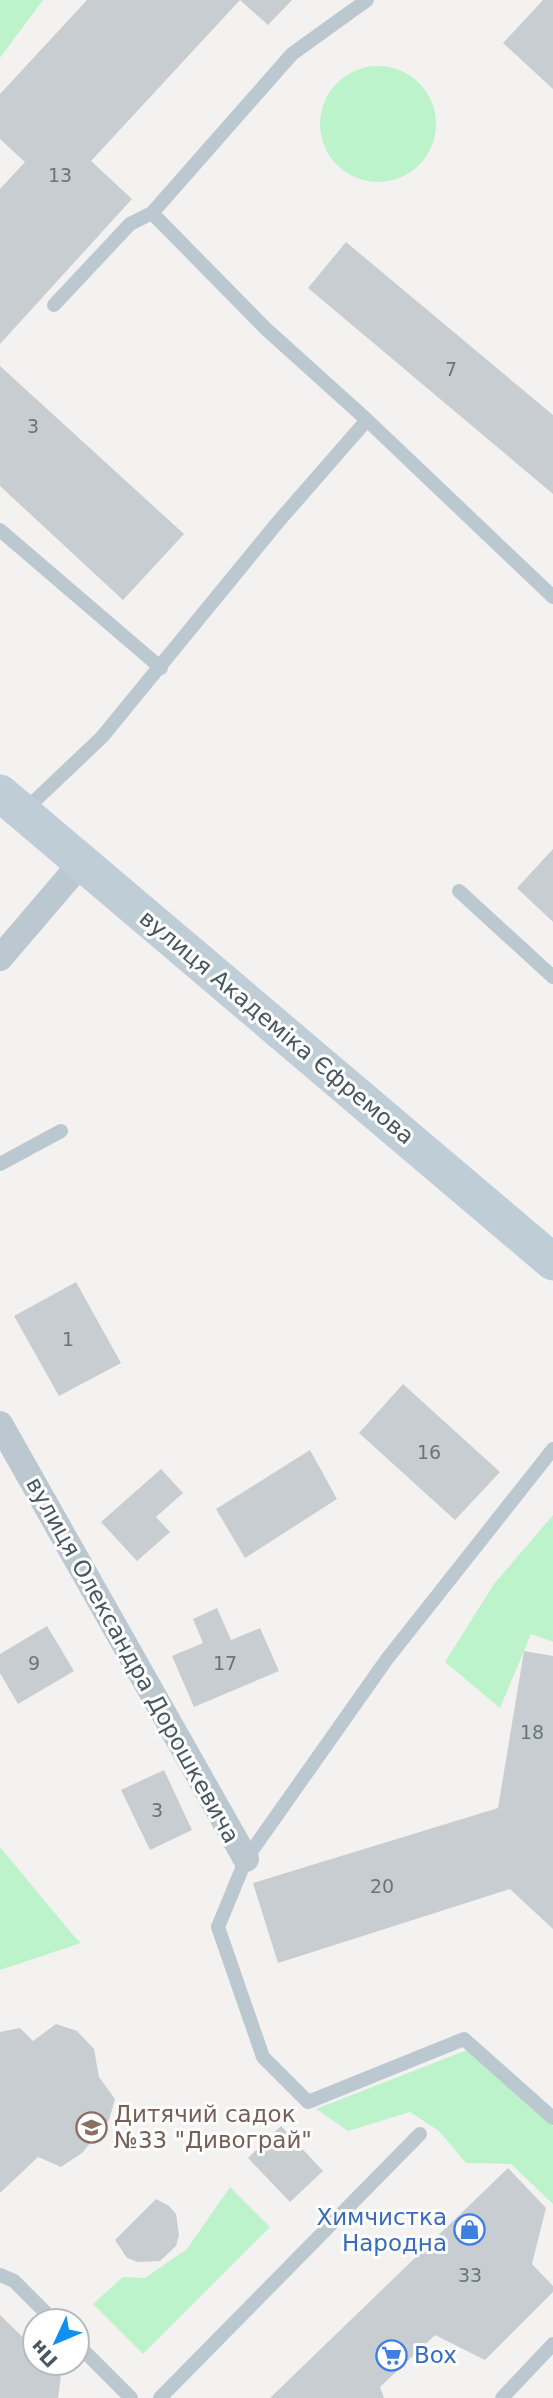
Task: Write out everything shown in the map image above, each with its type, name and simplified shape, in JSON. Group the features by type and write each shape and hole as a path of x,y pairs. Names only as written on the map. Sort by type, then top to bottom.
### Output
{"main road":[{"name":"вулиця Академіка Єфремова","path":"11,802 553,1262"}],"street":[{"path":"0,958 82,862"},
{"name":"вулиця Олександра Дорошкевича","path":"0,1424 246,1859"}],"lane":[{"path":"54,305 130,225 152,213 292,54 367,0"},
{"path":"152,213 265,328 367,420 553,597"},
{"path":"11,802 102,737 278,522 367,420"},
{"path":"0,530 160,668"},
{"path":"459,891 553,977"},
{"path":"0,1164 61,1132"},
{"path":"553,1449 387,1659 246,1859 218,1927 263,2057 308,2102 464,2039 553,2118"},
{"path":"160,2398 420,2134"},
{"path":"0,2275 14,2281 40,2307"},
{"path":"502,2398 553,2344"},
{"path":"91,2358 131,2398"}],"green space":[{"path":"0,0 43,0 0,58"},
{"path":"378,66 400,71 419,83 431,102 436,124 431,146 419,165 400,177 378,182 356,177 337,165 325,146 320,124 325,102 337,83 356,71"},
{"path":"553,1515 553,1642 531,1634 500,1708 445,1662 494,1584"},
{"path":"0,1847 73,1935 81,1943 0,1970"},
{"path":"467,2050 553,2126 553,2204 511,2164 466,2163 439,2131 410,2112 348,2131 316,2109"},
{"path":"230,2187 270,2227 143,2354 93,2304 123,2277 145,2278 187,2249"}],"building":[{"path":"87,0 240,0 91,161 132,199 0,344 0,189 25,162 0,139 0,94"},
{"path":"240,0 292,0 268,25"},
{"path":"543,0 553,0 553,89 503,43"},
{"path":"346,242 553,415 553,494 308,288"},
{"path":"0,366 184,534 123,600 0,486"},
{"path":"553,849 553,922 517,888"},
{"path":"76,1282 121,1363 59,1396 14,1316"},
{"path":"403,1384 500,1472 455,1520 359,1433"},
{"path":"310,1450 337,1499 245,1558 216,1509"},
{"path":"161,1469 183,1493 156,1517 170,1532 137,1561 101,1522"},
{"path":"217,1608 231,1640 260,1628 279,1671 194,1707 172,1656 203,1643 193,1619"},
{"path":"47,1626 74,1671 18,1704 0,1673 0,1654"},
{"path":"524,1651 553,1656 553,1929 510,1889 278,1963 253,1883 498,1808"},
{"path":"164,1770 192,1830 150,1850 121,1790"},
{"path":"56,2024 77,2031 94,2049 99,2077 115,2099 109,2120 82,2153 61,2167 38,2157 0,2193 0,2032 20,2028 33,2041"},
{"path":"281,2126 323,2171 290,2202 248,2158"},
{"path":"508,2168 546,2208 532,2264 553,2286 553,2292 485,2360 435,2335 380,2387 384,2398 270,2398"},
{"path":"156,2199 169,2206 176,2214 179,2235 176,2246 160,2261 138,2262 127,2258 115,2240"},
{"path":"0,2315 21,2335 21,2377 61,2377 58,2398 0,2398"}],"place":[{"name":"Дитячий садок №33 \"Дивограй\"","path":"91,2127"},
{"name":"Химчистка Народна","path":"470,2230"},
{"name":"Box","path":"391,2355"}]}
